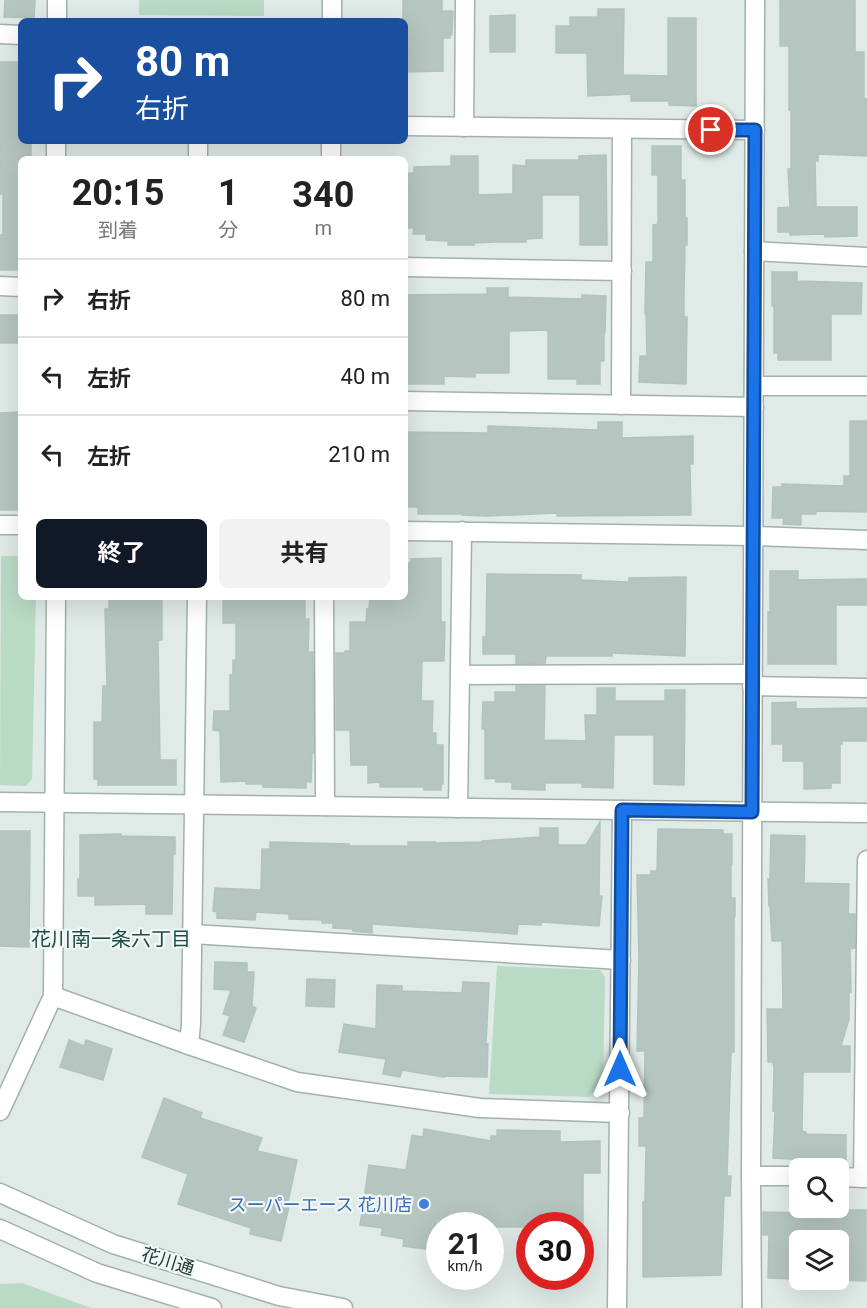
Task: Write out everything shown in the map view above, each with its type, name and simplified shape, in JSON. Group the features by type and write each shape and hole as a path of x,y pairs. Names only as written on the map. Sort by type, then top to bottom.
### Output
{"street":[{"path":"57,0 57,18"},
{"path":"332,0 332,18"},
{"path":"464,127 465,0"},
{"path":"752,1308 755,0"},
{"path":"0,34 18,35"},
{"path":"408,126 755,130"},
{"path":"621,405 622,129"},
{"path":"754,251 867,257"},
{"path":"408,267 622,271"},
{"path":"0,286 18,287"},
{"path":"754,386 867,386"},
{"path":"408,401 754,407"},
{"path":"0,525 18,525"},
{"path":"408,531 867,540"},
{"path":"458,808 462,531"},
{"path":"0,1111 53,996 56,600"},
{"path":"189,1045 197,600"},
{"path":"324,600 325,806"},
{"path":"460,675 752,680 867,688"},
{"path":"0,802 867,813"},
{"path":"617,1308 622,810"},
{"path":"849,1177 865,1178 867,860"},
{"path":"192,934 621,960"},
{"path":"53,996 297,1082 480,1108 620,1113"},
{"path":"751,1176 789,1176"},
{"name":"花川通","path":"0,1193 113,1244 278,1302 343,1308"},
{"name":"花川通","path":"0,1229 97,1273 212,1308"}],"green space":[{"path":"139,0 264,0 264,16 139,15"},
{"path":"1,556 18,556 18,600 36,600 32,779 26,786 0,785"},
{"path":"497,966 600,970 605,977 603,1083 590,1097 489,1094"},
{"path":"22,1283 91,1308 0,1308 0,1284"}],"building":[{"path":"5,0 35,0 34,18 4,17"},
{"path":"403,0 442,0 442,11 453,11 452,35 450,38 443,38 443,71 408,72 408,18 403,18"},
{"path":"780,0 855,0 855,52 864,52 867,156 818,154 818,161 815,161 816,207 857,207 857,236 825,237 825,234 790,235 790,232 778,232 778,208 790,207 788,169 791,169 789,46 780,46"},
{"path":"598,9 624,9 623,75 668,76 668,18 696,18 696,106 669,105 669,101 631,101 631,94 588,96 587,53 556,53 556,26 570,26 570,17 598,17"},
{"path":"515,15 515,52 490,52 490,16"},
{"path":"0,62 18,62 18,144 31,144 31,156 18,156 18,270 0,270 3,194 0,194"},
{"path":"652,146 681,146 681,180 685,180 685,218 687,218 684,294 684,317 687,317 686,384 639,382 640,356 647,356 646,262 653,262 653,225 658,224 658,175 652,175"},
{"path":"606,155 607,245 580,245 580,195 542,195 542,238 526,239 526,242 448,245 448,241 426,240 426,234 413,234 414,228 408,228 408,173 414,173 414,167 451,166 451,156 478,156 478,195 513,194 513,165 526,166 526,160 579,160 579,156"},
{"path":"772,272 797,272 797,281 862,283 861,314 831,314 831,360 778,360 778,353 774,353"},
{"path":"487,288 508,288 508,297 582,299 582,295 606,296 604,361 600,361 600,384 577,384 577,379 548,379 548,330 509,331 509,373 475,373 475,377 444,376 444,384 408,384 408,295 487,294"},
{"path":"0,315 18,315 18,343 0,343"},
{"path":"18,412 18,510 0,510 0,413"},
{"path":"850,421 867,421 867,512 816,511 816,514 801,514 801,525 783,524 784,518 772,518 773,487 782,487 782,484 844,486 844,476 850,476"},
{"path":"598,422 622,422 622,438 693,436 693,464 690,464 691,515 557,516 557,513 488,516 418,514 418,507 408,507 408,432 488,433 488,426 598,430"},
{"path":"441,558 441,622 445,622 444,661 422,661 421,701 433,701 432,733 436,733 436,745 443,745 441,790 424,790 424,787 380,787 380,782 368,783 368,765 351,765 350,730 336,730 336,653 350,651 350,622 366,622 370,600 408,600 408,563 411,563 411,559"},
{"path":"770,571 798,571 798,580 867,579 867,605 836,605 836,664 768,664"},
{"path":"487,574 581,575 581,580 629,582 629,578 686,577 685,656 612,653 612,656 546,656 545,663 516,664 516,654 483,654 483,637 486,637"},
{"path":"109,600 162,600 162,640 158,640 160,760 176,760 176,785 98,785 98,779 94,779 94,722 102,722 103,686 107,686 105,609 109,609"},
{"path":"223,600 305,600 305,619 309,619 308,652 313,652 314,753 312,753 311,782 306,781 306,788 263,787 262,784 246,784 246,781 221,782 220,731 213,730 214,711 230,711 230,675 233,675 233,660 236,660 236,623 223,623"},
{"path":"516,686 545,686 544,740 586,741 585,715 597,715 597,688 615,688 615,701 665,701 665,690 685,690 684,785 654,784 654,735 614,736 613,788 582,787 582,783 545,783 545,790 512,789 512,782 496,782 495,778 485,779 483,702 495,702 495,692 516,692"},
{"path":"796,702 796,709 867,708 867,741 842,741 840,744 840,783 831,783 831,788 804,789 804,761 783,761 783,744 772,744 772,703"},
{"path":"600,822 599,896 602,896 599,926 541,922 541,925 518,924 517,934 372,924 372,933 333,928 333,923 322,923 322,920 289,919 289,914 256,912 255,920 217,918 217,912 213,911 215,888 261,890 262,849 270,849 270,842 408,846 408,842 482,842 540,837 540,828 558,828 558,845 586,845"},
{"path":"658,829 723,830 723,834 732,834 731,898 735,898 734,1052 731,1052 727,1176 731,1176 730,1196 724,1196 721,1275 643,1277 646,1146 639,1146 639,1118 644,1118 645,1051 637,1051 639,958 637,875 651,875 651,871 657,871"},
{"path":"0,831 30,831 29,947 0,946"},
{"path":"121,834 121,836 175,837 172,914 146,914 146,904 95,905 95,896 78,896 80,835"},
{"path":"771,835 805,836 804,883 849,884 848,914 855,914 855,948 850,949 849,1019 841,1046 850,1046 850,1072 803,1072 802,1131 806,1134 846,1135 846,1158 773,1158 774,1068 773,1062 768,1062 767,1009 783,1009 782,941 772,941 768,879 770,879"},
{"path":"215,962 247,963 247,972 254,972 252,1006 256,1008 244,1042 223,1035 230,1016 223,1014 231,990 214,989"},
{"path":"307,979 335,980 334,1007 306,1006"},
{"path":"463,982 489,983 487,1077 444,1077 402,1070 400,1077 383,1074 386,1059 339,1052 344,1024 376,1029 377,985 402,986 402,991 462,993"},
{"path":"69,1040 84,1046 86,1040 112,1049 103,1080 60,1067"},
{"path":"164,1098 202,1113 200,1118 262,1138 257,1151 297,1160 281,1241 250,1234 251,1228 178,1204 188,1174 142,1157"},
{"path":"424,1129 491,1141 491,1136 497,1136 497,1130 560,1131 560,1142 600,1141 600,1173 583,1173 583,1212 516,1212 516,1227 504,1227 504,1212 426,1212 426,1249 403,1246 404,1239 381,1235 383,1228 360,1225 369,1165 406,1170 412,1135 423,1137"},
{"path":"849,1210 866,1210 866,1281 849,1280 849,1230 789,1230 789,1279 768,1278 769,1235 763,1235 763,1212 789,1213 789,1218 849,1218"}],"place":[{"name":"スーパーエース 花川店","path":"424,1204"}],"district":[{"name":"花川南一条六丁目","path":"111,939"}],"route":[{"path":"620,1069 622,810 752,812 755,130 711,130"}]}
